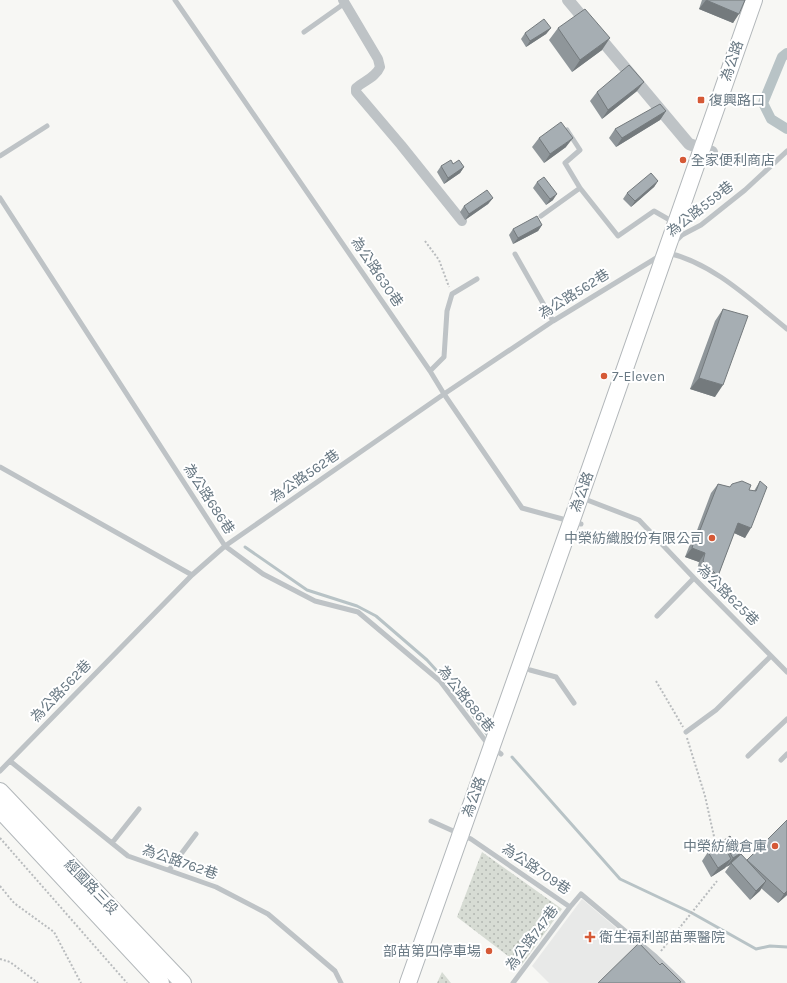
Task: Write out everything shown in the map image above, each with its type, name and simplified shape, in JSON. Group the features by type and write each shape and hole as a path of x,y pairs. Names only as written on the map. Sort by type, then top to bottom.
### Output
{"main road":[{"name":"為公路","path":"707,150 754,0"},
{"name":"為公路","path":"419,983 466,837 576,522 707,150 764,0"},
{"name":"為公路","path":"496,751 530,670 576,522"},
{"name":"經國路三段","path":"0,791 182,983"},
{"name":"經國路三段","path":"0,810 162,983"},
{"name":"為公路","path":"408,983 466,837"}],"street":[{"path":"568,0 689,144 707,150"},
{"path":"344,2 378,59 380,67 375,75 356,88 356,92 402,145 462,221"}],"lane":[{"name":"為公路630巷","path":"175,0 430,370 444,394 522,508 576,522"},
{"path":"304,32 344,2"},
{"path":"0,156 47,126"},
{"path":"567,130 580,150 565,163 580,188 618,236 654,210 679,229"},
{"name":"為公路559巷","path":"679,229 701,225 745,190 786,152"},
{"path":"541,216 580,188"},
{"name":"為公路686巷","path":"0,198 225,546 263,574 315,601 358,612 440,681 487,743 496,751"},
{"path":"515,254 553,321"},
{"path":"671,254 689,259 731,283 787,329"},
{"name":"為公路562巷","path":"0,771 192,575 225,546 444,394 553,321 650,260 671,254"},
{"path":"430,370 444,357 447,311 452,294 477,279"},
{"path":"0,467 192,575"},
{"name":"為公路625巷","path":"585,499 640,520 694,578 787,672"},
{"path":"657,616 694,578"},
{"path":"686,732 716,710 771,656"},
{"path":"530,670 556,677 574,703"},
{"path":"748,756 787,719"},
{"path":"781,760 787,754"},
{"name":"為公路762巷","path":"10,761 128,856 216,887 268,914 335,971 341,983"},
{"path":"112,843 139,809"},
{"name":"為公路709巷","path":"431,821 466,837 570,907 581,894 656,957 683,983"},
{"path":"168,870 196,834"},
{"name":"為公路747巷","path":"513,983 570,907"}],"path":[{"path":"425,241 439,260 452,294"},
{"path":"656,681 686,732 715,841"},
{"path":"0,838 128,983"},
{"path":"656,957 717,881"},
{"path":"0,886 14,903 54,932 81,983"},
{"path":"0,959 10,962 38,983"}],"shaded area":[{"path":"482,852 562,909 521,966 457,917"},
{"name":"衛生福利部苗栗醫院","path":"582,899 653,959 678,983 549,983 532,966"},
{"path":"442,972 451,983 437,983"}],"building":[{"path":"706,0 745,0 739,14"},
{"path":"585,9 610,38 580,60 558,28"},
{"path":"544,19 551,28 530,41 525,33"},
{"path":"629,65 644,82 608,110 597,92"},
{"path":"660,104 666,111 622,138 615,129"},
{"path":"561,122 573,138 550,154 539,138"},
{"path":"451,160 453,164 459,160 464,167 448,178 441,166"},
{"path":"651,173 658,181 635,201 627,193"},
{"path":"544,177 557,194 550,199 537,182"},
{"path":"487,190 493,198 469,214 464,206"},
{"path":"537,216 542,225 518,238 513,229"},
{"path":"723,309 748,316 723,385 699,378"},
{"name":"中榮紡織股份有限公司","path":"742,481 751,485 749,490 756,491 760,481 767,487 751,528 738,523 718,576 703,561 705,553 692,548 698,530 700,530 718,484 730,487 732,484"},
{"name":"中榮紡織倉庫","path":"787,820 787,891 784,894 747,860"},
{"path":"730,836 741,853 733,858 723,841"},
{"path":"722,842 731,859 718,868 708,852"},
{"path":"741,854 766,881 756,891 731,863"},
{"path":"639,943 660,965 662,963 681,982 598,983"}],"waterway":[{"path":"787,53 782,57 763,103 771,119 787,129"},
{"path":"245,547 307,590 357,606 376,616 427,660 456,692 489,737"},
{"path":"512,757 620,879 692,913 756,949 770,946 787,947"}],"place":[{"name":"復興路口","path":"701,100"},
{"name":"全家便利商店","path":"683,160"},
{"name":"7-Eleven","path":"604,376"},
{"name":"中榮紡織股份有限公司","path":"712,538"},
{"name":"中榮紡織倉庫","path":"775,846"},
{"name":"衛生福利部苗栗醫院","path":"590,937"},
{"name":"部苗第四停車場","path":"489,951"}]}
